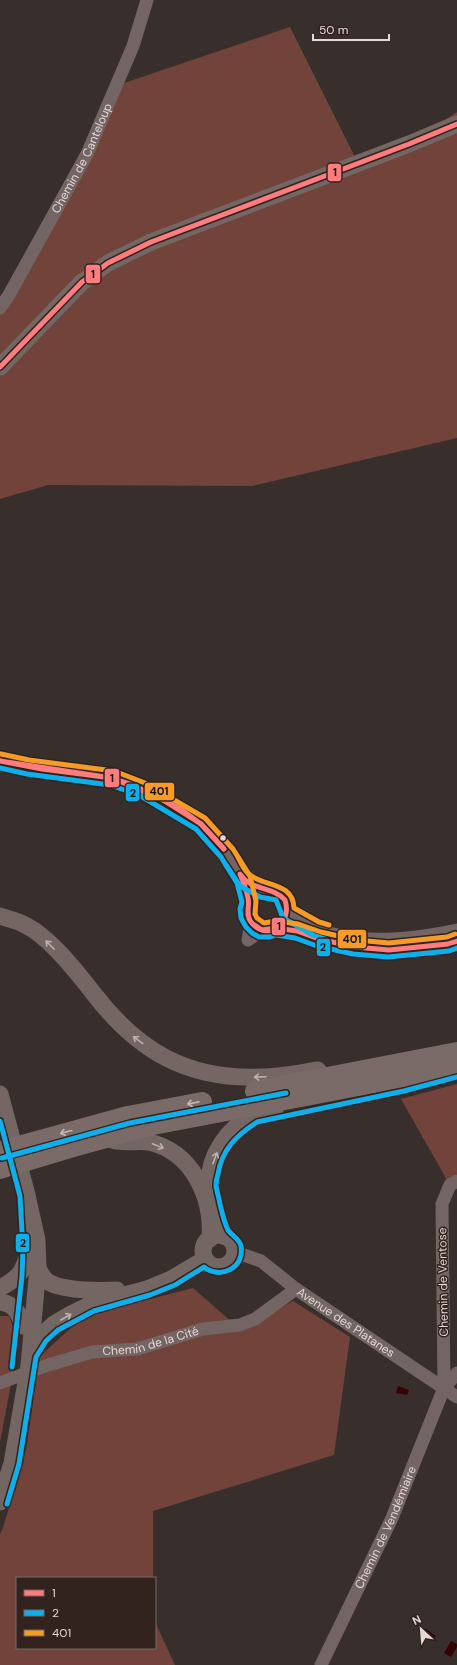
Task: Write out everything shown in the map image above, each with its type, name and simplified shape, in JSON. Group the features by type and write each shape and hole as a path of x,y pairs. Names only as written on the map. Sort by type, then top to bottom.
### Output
{"highway":[{"path":"0,1151 128,1116 457,1052"},
{"path":"0,1168 153,1125 457,1068"}],"main road":[{"path":"0,368 82,282 108,263 150,242 403,147 457,124"},
{"path":"0,916 24,924 44,938 75,969 102,1005 129,1033 156,1054 180,1065 219,1076 261,1077 437,1056"},
{"path":"216,1237 231,1241 233,1245 234,1254 229,1263 224,1266 214,1266 205,1259 204,1246 216,1237 217,1220 209,1185 212,1167 219,1147 235,1128 254,1115 288,1106 403,1084 457,1068"},
{"path":"0,1094 27,1195 36,1240 38,1268 26,1362 0,1468"},
{"path":"106,1138 120,1142 134,1140 149,1142 161,1146 181,1160 191,1170 203,1188 211,1226 216,1237"},
{"path":"26,1362 24,1326 29,1277 30,1248 27,1195"},
{"path":"0,1288 12,1282 23,1270 30,1248"},
{"path":"26,1362 41,1336 54,1324 69,1315 91,1304 147,1289 171,1279 205,1259"},
{"path":"38,1268 45,1280 55,1286 100,1291 147,1289"},
{"path":"0,1302 11,1305 18,1311 24,1326"},
{"path":"0,1502 12,1463 19,1394"}],"street":[{"name":"Chemin de Canteloup","path":"0,308 9,295 86,154 133,46 147,0"},
{"path":"0,761 28,767 112,778 142,789 201,824 227,853 244,880 249,902"},
{"path":"244,880 263,890"},
{"path":"263,890 270,890 281,895 287,906 287,912 281,924 276,928 269,930 262,930 256,927 251,922 247,909 249,902 257,892 263,890"},
{"path":"287,912 316,929 341,935 376,940 413,938 457,930"},
{"path":"276,928 297,931 319,939 355,947 389,950 448,944 457,941"},
{"name":"Chemin de Ventose","path":"444,1388 442,1204 450,1186 457,1181"},
{"name":"Avenue des Platanes","path":"234,1254 241,1254 262,1261 296,1289 457,1397"},
{"name":"Chemin de la Cité","path":"0,1383 44,1366 92,1352 137,1349 203,1329 240,1325 255,1319 296,1289"},
{"path":"444,1388 457,1373"},
{"name":"Chemin de Vendémiaire","path":"321,1665 392,1518 444,1388"}],"shaded area":[{"path":"290,27 356,159 446,119 457,112 457,438 252,486 48,485 0,499 0,309 115,86"},
{"path":"457,1084 457,1174 447,1180 401,1099"},
{"path":"193,1288 241,1330 293,1301 350,1337 334,1455 153,1511 153,1577 16,1577 16,1649 156,1649 156,1624 175,1665 0,1665 0,1534 27,1445 39,1357 84,1316"},
{"path":"0,1316 9,1316 16,1334 17,1353 0,1442"},
{"path":"398,1386 409,1390 407,1395 396,1393"},
{"path":"423,1629 426,1629 436,1636 432,1641 422,1634"},
{"path":"451,1641 457,1644 457,1647 451,1657 444,1653"}],"transit line":[{"name":"1","path":"0,367 82,282 108,263 151,242 409,144 457,124"},
{"name":"401","path":"1,754 29,760 114,771 145,783 205,818 233,849 250,876 256,901 255,914 257,918 264,923 276,921 298,924 321,932 356,940 389,943 447,937 455,934"},
{"name":"1","path":"0,761 112,778 42,769 0,761"},
{"name":"2","path":"0,768 27,774 110,785 139,795 196,829 221,857 237,883 242,902 240,909 241,918 246,927 259,937 270,937 276,935 295,938 317,946 353,954 388,957 449,951 457,948"},
{"name":"1","path":"112,778 133,785 163,800"},
{"name":"1","path":"112,778 163,800"},
{"name":"1","path":"163,800 182,810 201,824"},
{"name":"1","path":"163,800 201,824"},
{"name":"1","path":"201,824 224,849"},
{"name":"1","path":"201,824 224,849"},
{"name":"401","path":"238,857 248,874 263,882 284,889 289,894 294,908 319,922 329,925"},
{"name":"2","path":"226,865 240,886 260,897 276,900 283,918 313,935 325,939"},
{"name":"1","path":"240,874 250,883 274,892 285,900 285,917 277,928 264,931 257,928 251,922 248,916 248,898 240,874"},
{"name":"1","path":"253,924 262,930 276,928 297,931 319,939 355,947 389,950 448,944 457,941"},
{"name":"2","path":"7,1504 19,1464 36,1357 46,1341 58,1330 94,1311 150,1295 175,1285 204,1267 210,1271 217,1272 230,1270 239,1260 241,1246 239,1241 228,1230 222,1214 216,1186 223,1157 227,1150 243,1132 257,1122 404,1091 457,1077"},
{"name":"2","path":"2,1158 130,1123 286,1093"},
{"name":"2","path":"0,1121 20,1196 23,1249 22,1276 12,1367"}]}
